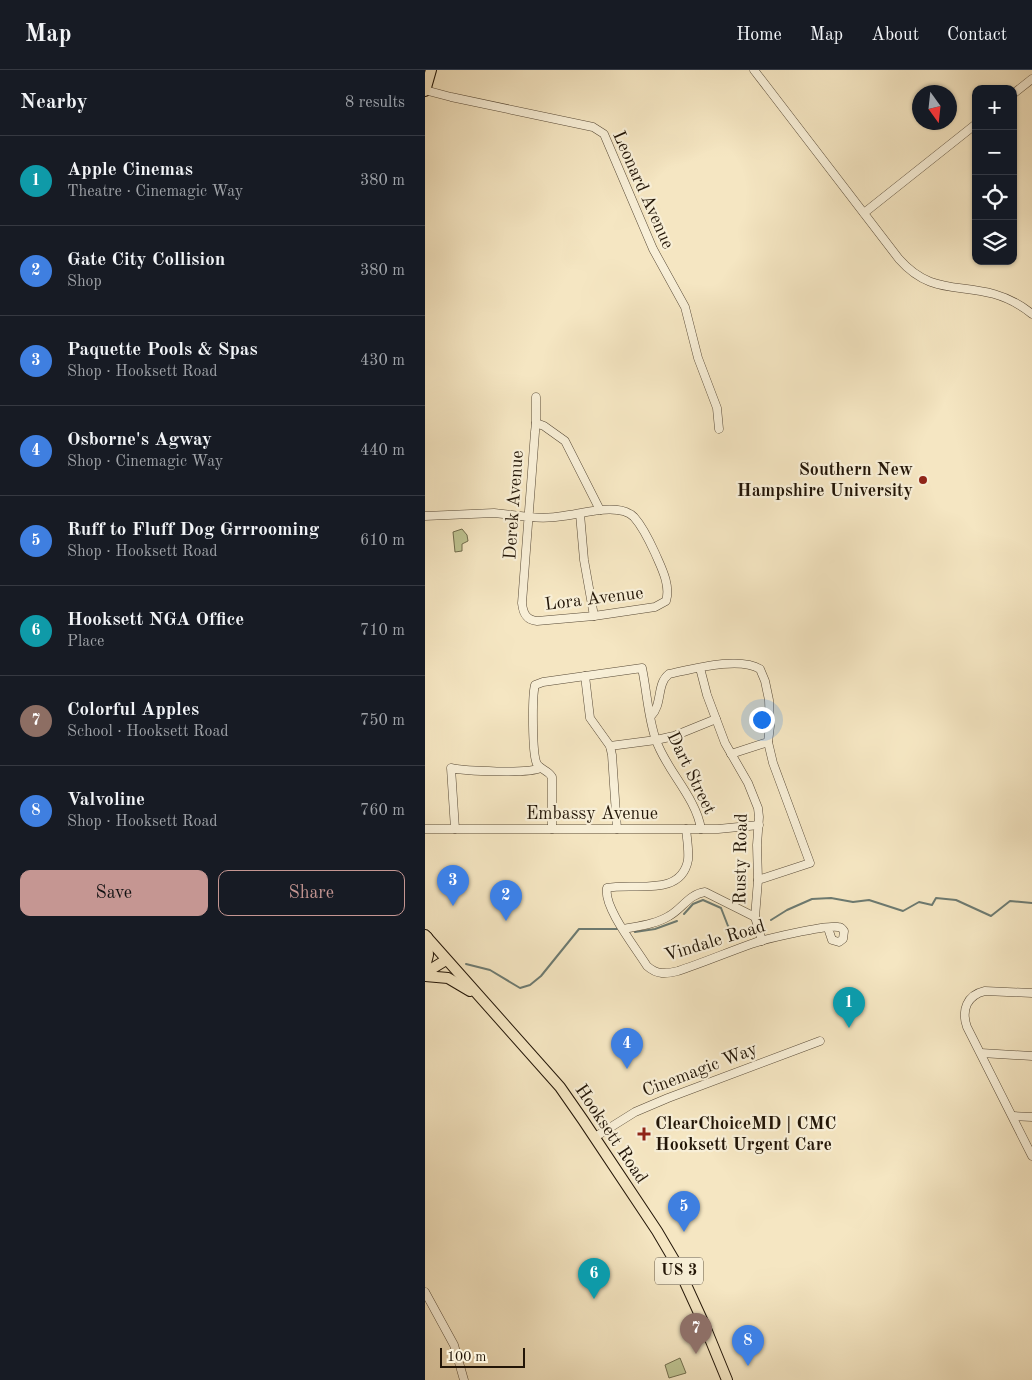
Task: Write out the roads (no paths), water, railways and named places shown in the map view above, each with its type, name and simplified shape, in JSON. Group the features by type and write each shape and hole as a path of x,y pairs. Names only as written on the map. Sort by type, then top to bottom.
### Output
{"main road":[{"path":"425,90 431,70"},
{"path":"425,966 428,955 426,936"},
{"name":"Hooksett Road","path":"426,936 560,1087 595,1136 677,1265 727,1380"},
{"path":"425,974 447,960"},
{"path":"425,974 448,978 478,994"}],"street":[{"path":"754,70 849,196 899,259 912,272 922,279 938,285 1005,297 1032,314"},
{"path":"1017,91 1032,79"},
{"name":"Leonard Avenue","path":"425,90 593,126 604,134 653,250 685,307 698,358 717,408 719,429"},
{"path":"864,213 972,127"},
{"name":"Derek Avenue","path":"525,616 522,603 536,423 536,397"},
{"path":"425,516 494,513 529,517 560,517 600,510 565,441 544,426 536,423"},
{"name":"Lora Avenue","path":"525,616 537,622 655,607 666,601 668,594 666,581 659,563 633,517 622,511 600,510"},
{"path":"580,514 584,560 593,616"},
{"path":"651,716 657,709 664,678 669,674 735,664 748,664 760,669 769,700 769,742 773,762 810,863 758,880"},
{"name":"Dart Street","path":"585,676 642,668 656,740 693,808 701,829"},
{"name":"Rusty Road","path":"700,668 716,719 731,754 756,801 759,825 755,917 762,941"},
{"path":"552,829 552,777 536,761 534,745 535,685 543,682 585,676 590,718 610,746 612,755 617,829"},
{"path":"610,746 674,736 716,719"},
{"path":"731,754 769,742"},
{"path":"455,828 451,768 530,771 541,768"},
{"name":"Embassy Avenue","path":"425,829 701,829 759,825"},
{"name":"Vindale Road","path":"686,829 688,859 683,872 674,881 662,886 615,886 607,888 607,899 611,911 652,971 665,974 686,969 762,941 828,928"},
{"path":"624,929 655,923 667,918 692,896 705,892 755,917"},
{"path":"1032,993 985,991 972,996 967,1002 964,1015 967,1027 1032,1156"},
{"name":"Cinemagic Way","path":"595,1136 635,1112 668,1098 820,1041"},
{"path":"981,1053 1032,1056"},
{"path":"1013,1116 1032,1117"},
{"path":"425,1292 454,1345 464,1380"}],"waterway":[{"path":"771,920 787,910 812,899 831,898 853,902 869,900 903,911 919,902 932,905 936,898 956,900 991,916 1010,901 1032,903"},
{"path":"684,914 693,904 703,900 721,908 728,926 740,935 753,932"},
{"path":"635,932 655,929 677,921"},
{"path":"466,964 490,970 520,988 530,985 541,976 579,929 617,929"}],"place":[{"name":"Southern New Hampshire University","path":"923,480"},
{"name":"Paquette Pools & Spas","path":"453,906"},
{"name":"Gate City Collision","path":"506,921"},
{"name":"Apple Cinemas","path":"849,1028"},
{"name":"Osborne's Agway","path":"627,1069"},
{"name":"ClearChoiceMD | CMC Hooksett Urgent Care","path":"644,1134"},
{"name":"Ruff to Fluff Dog Grrrooming","path":"684,1232"},
{"name":"Hooksett NGA Office","path":"594,1299"},
{"name":"Colorful Apples","path":"696,1354"},
{"name":"Valvoline","path":"748,1366"}]}
